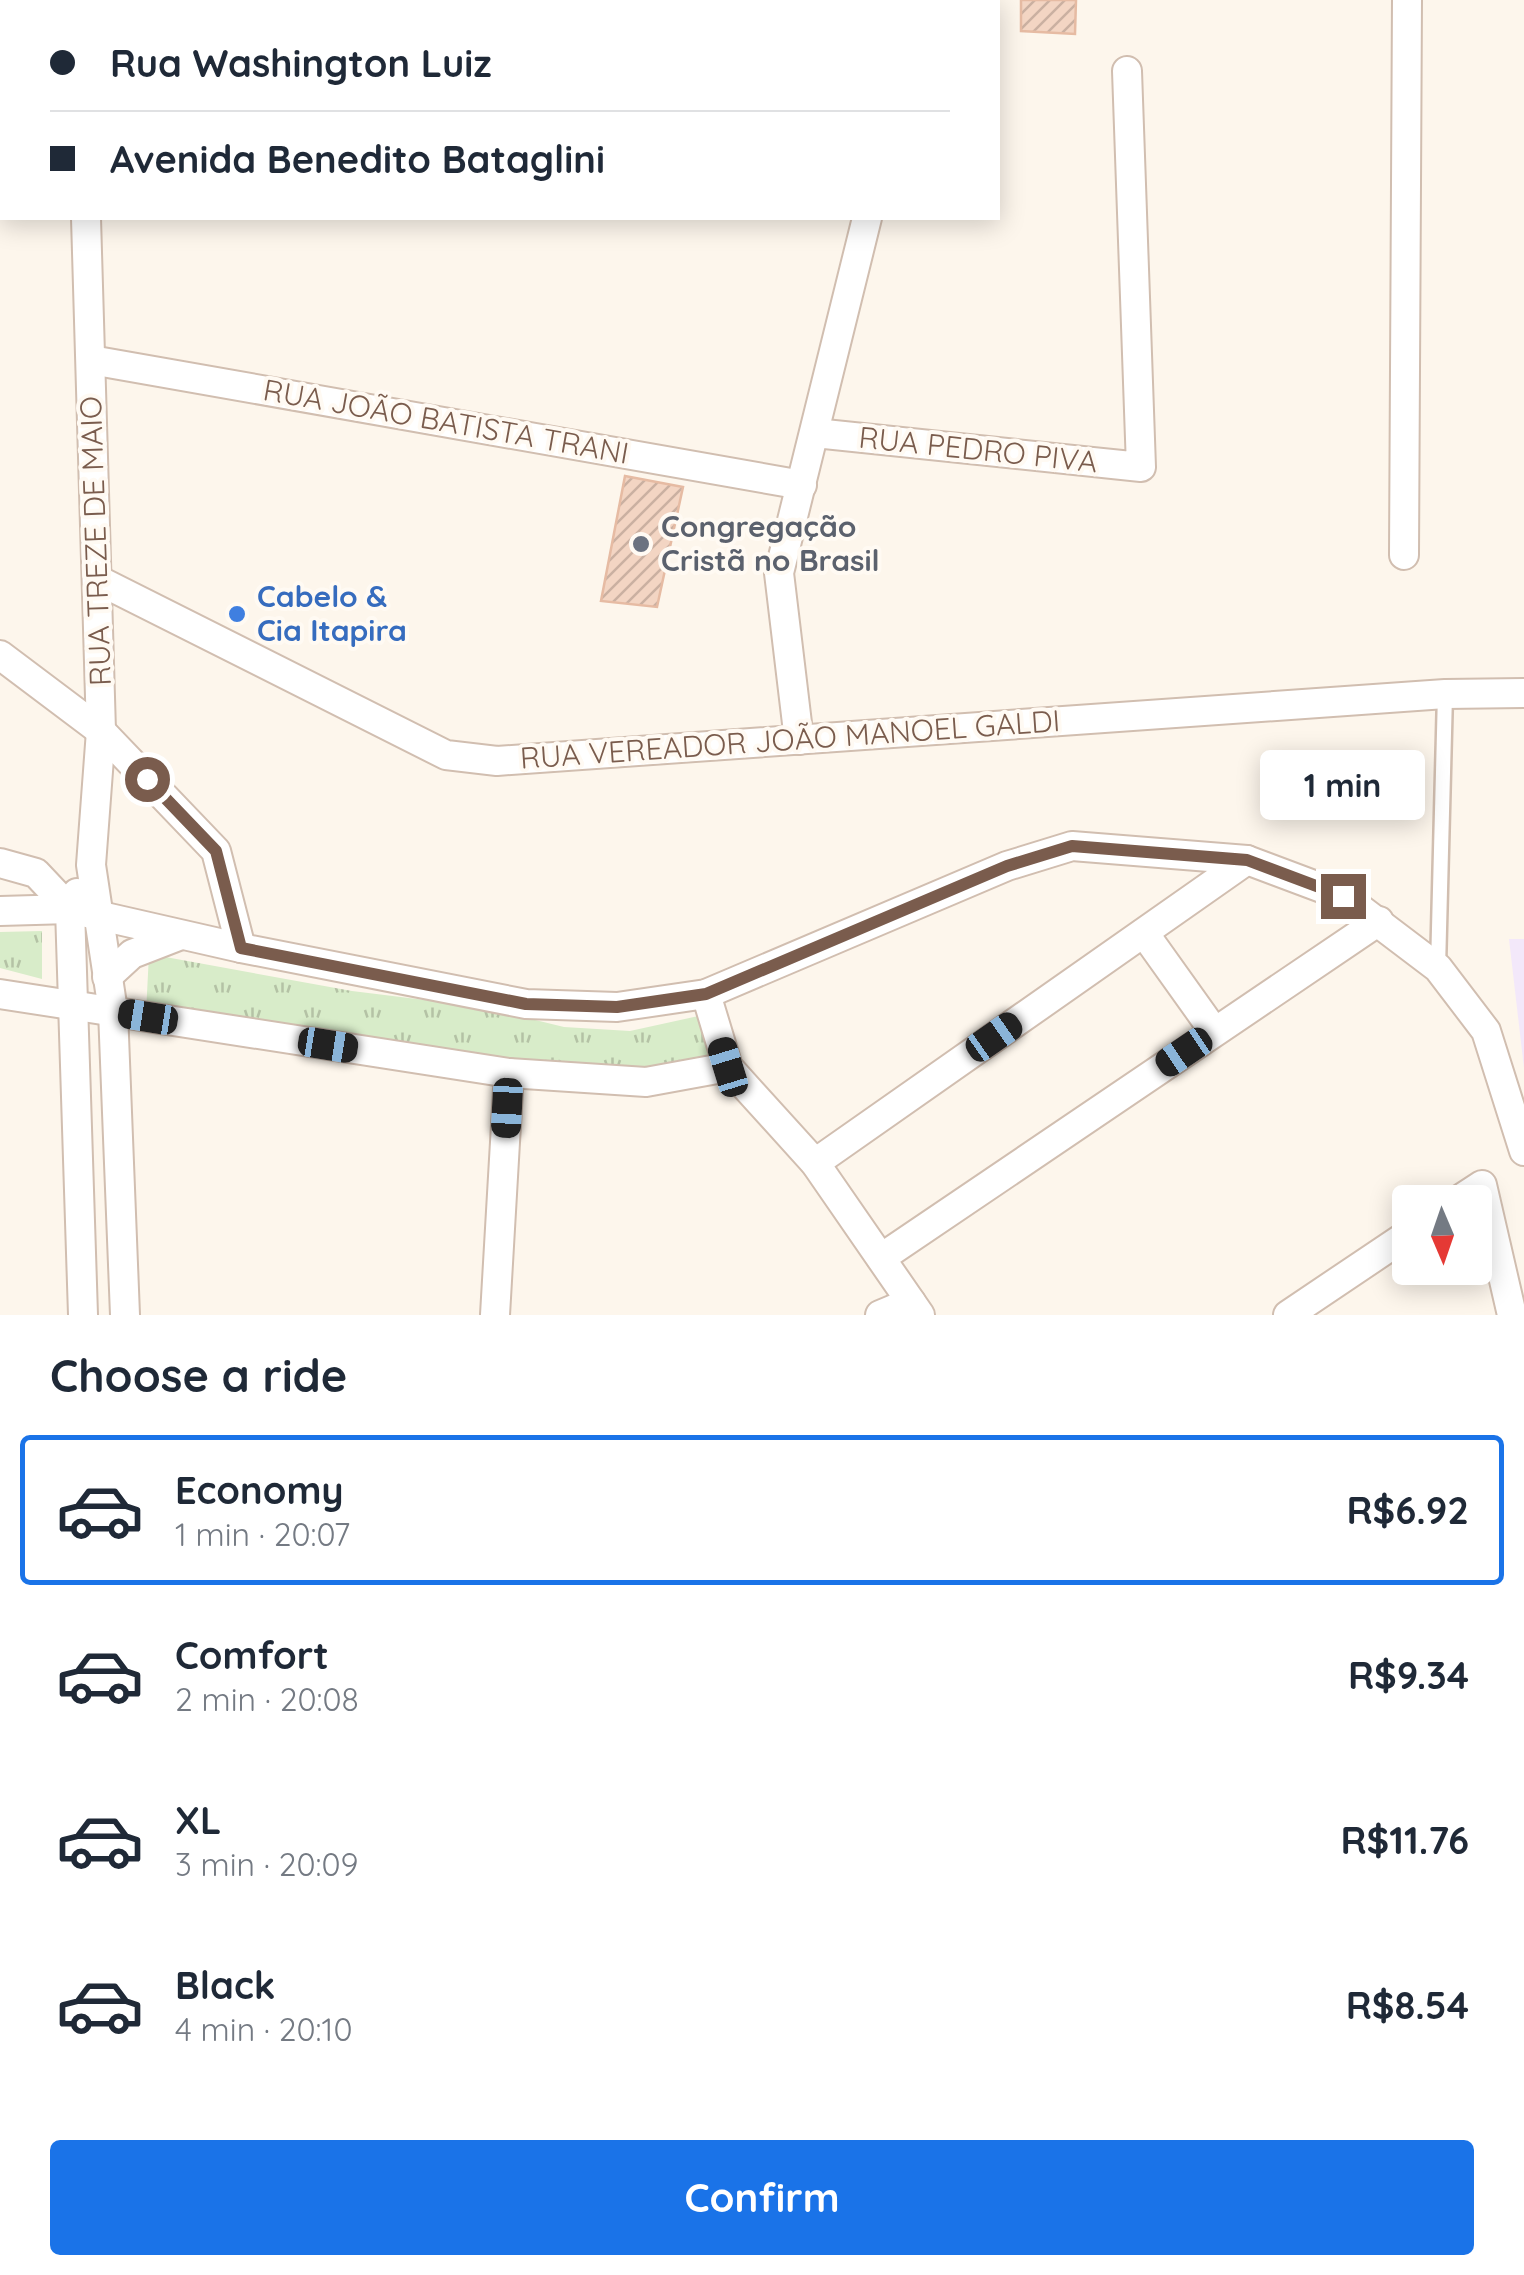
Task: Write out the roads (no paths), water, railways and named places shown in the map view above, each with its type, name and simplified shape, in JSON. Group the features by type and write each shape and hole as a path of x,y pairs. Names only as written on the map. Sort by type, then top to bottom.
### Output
{"street":[{"path":"1404,555 1408,0"},
{"name":"RUA PEDRO PIVA","path":"815,433 1141,467 1128,71"},
{"name":"RUA TREZE DE MAIO","path":"86,220 101,730 91,865 112,1012 125,1315"},
{"path":"799,740 779,573 867,220"},
{"name":"RUA JOÃO BATISTA TRANI","path":"91,360 802,485"},
{"name":"RUA VEREADOR JOÃO MANOEL GALDI","path":"98,580 446,755 496,761 1444,694 1524,693"},
{"path":"0,655 101,730 216,851 241,948"},
{"path":"0,910 70,909 241,948 526,1004 617,1007 706,994 1007,866 1072,846 1247,860 1343,896 1438,968 1486,1031 1524,1150"},
{"path":"815,1163 1247,860"},
{"path":"0,863 36,872 70,909"},
{"name":"RUA TREZE DE MAIO","path":"83,1315 70,909 91,865"},
{"path":"881,1258 1379,921"},
{"path":"1144,933 1214,1031"},
{"path":"107,976 132,954 182,934"},
{"path":"0,994 509,1073 646,1082 728,1067"},
{"path":"706,994 728,1067 815,1163 915,1308 880,1315"},
{"path":"495,1315 509,1073"},
{"path":"1492,1228 1512,1315"},
{"path":"1288,1315 1392,1246"}],"lane":[{"path":"1438,968 1444,694"}],"place":[{"name":"Congregação Cristã no Brasil","path":"641,544"},
{"name":"Cabelo & Cia Itapira","path":"237,614"}]}
